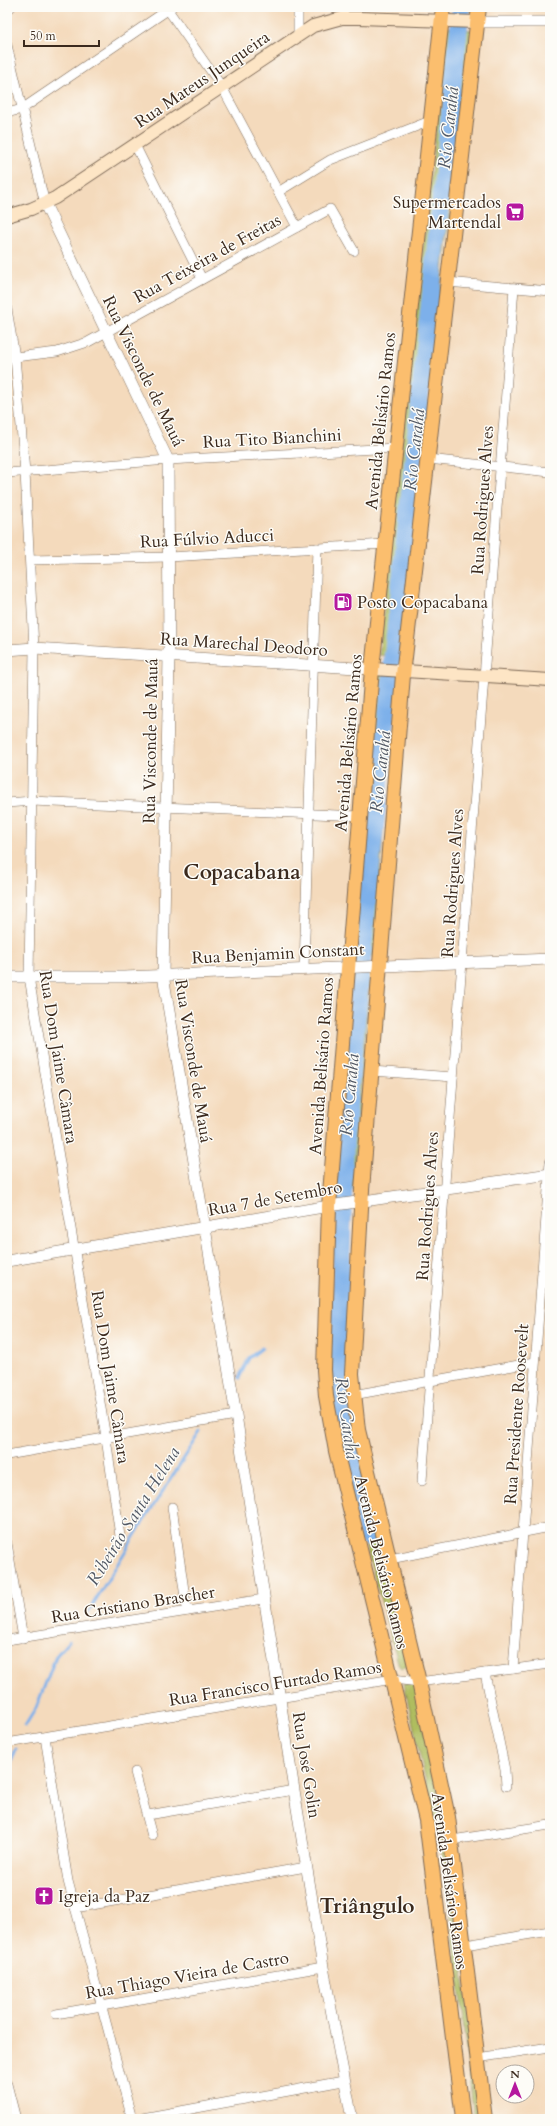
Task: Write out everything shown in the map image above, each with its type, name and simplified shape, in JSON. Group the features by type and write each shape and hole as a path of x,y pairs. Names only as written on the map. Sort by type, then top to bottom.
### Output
{"main road":[{"name":"Avenida Belisário Ramos","path":"443,7 445,21 430,122 385,544 375,669 359,816 333,1206 324,1370 326,1396 336,1451 426,1820 463,2119"},
{"name":"Avenida Belisário Ramos","path":"479,7 473,22 448,282 428,459 400,671 376,965 372,1071 356,1202 353,1395 358,1430 419,1682 452,1840 485,2119"},
{"name":"Rua Mateus Junqueira","path":"7,216 44,204 313,26 342,18 473,22"},
{"name":"Rua Marechal Deodoro","path":"375,669 550,680"}],"street":[{"path":"7,10 11,7"},
{"path":"298,7 298,35"},
{"path":"7,113 22,109 169,8 222,87 297,227"},
{"name":"Rua Mateus Junqueira","path":"473,22 550,22"},
{"name":"Rua Visconde de Mauá","path":"7,45 44,204 168,460 169,656 163,975 236,1415"},
{"path":"278,192 335,157 430,122"},
{"path":"135,145 202,279"},
{"name":"Rua Teixeira de Freitas","path":"11,358 72,348 106,332 330,208 354,251"},
{"path":"448,282 550,291"},
{"name":"Rua Rodrigues Alves","path":"422,1481 514,288"},
{"name":"Rua Dom Jaime Câmara","path":"7,309 11,358 25,472 31,560 34,648 28,977 106,1438 121,1543"},
{"name":"Rua Tito Bianchini","path":"7,473 168,460 395,448"},
{"path":"428,459 550,472"},
{"name":"Rua Fúlvio Aducci","path":"31,560 169,557 385,544"},
{"path":"304,968 317,548"},
{"name":"Rua Marechal Deodoro","path":"7,650 34,648 375,669"},
{"path":"7,803 32,801 359,816"},
{"name":"Rua Benjamin Constant","path":"7,977 163,975 550,958"},
{"path":"372,1071 453,1077"},
{"name":"Rua Presidente Roosevelt","path":"513,1669 536,1362 546,1281 550,1162"},
{"name":"Rua 7 de Setembro","path":"7,1261 356,1202 550,1174"},
{"path":"353,1395 536,1362"},
{"path":"7,1455 236,1415"},
{"name":"Rua José Golin","path":"236,1415 278,1698 343,2081 352,2119"},
{"path":"172,1507 188,1611"},
{"path":"390,1559 550,1527"},
{"path":"7,1543 23,1638"},
{"name":"Rua Cristiano Brascher","path":"7,1640 263,1599"},
{"name":"Rua Francisco Furtado Ramos","path":"7,1743 393,1680 419,1682 550,1664"},
{"path":"485,1672 505,1770 506,1786"},
{"path":"45,1737 64,1859 75,1908 132,2119"},
{"path":"135,1772 148,1815 152,1836"},
{"path":"148,1815 294,1790"},
{"path":"452,1840 550,1825"},
{"path":"75,1908 306,1867"},
{"path":"465,1945 550,1931"},
{"name":"Rua Thiago Vieira de Castro","path":"56,2014 323,1967"},
{"path":"477,2058 550,2047"},
{"path":"137,2119 343,2081"},
{"path":"7,2084 16,2119"}],"green space":[{"path":"454,7 472,7 471,12 453,11"},
{"path":"447,27 471,30 398,657 379,655"},
{"path":"376,670 395,671 374,956 371,959 352,959"},
{"path":"354,972 368,973 370,975 353,1189 351,1192 339,1194 337,1190"},
{"path":"334,1212 351,1213 347,1314 347,1374 357,1452 408,1666 401,1668 399,1666 345,1471 330,1388"},
{"path":"415,1683 450,1849 479,2119 474,2119 446,1872 404,1684"}],"waterway":[{"name":"Rio Carahá","path":"368,1537 341,1402 339,1328 345,1141 371,864 461,7"},
{"name":"Ribeirão Santa Helena","path":"333,1302 340,1301"},
{"name":"Ribeirão Santa Helena","path":"239,1378 249,1358 262,1348"},
{"name":"Ribeirão Santa Helena","path":"87,1614 148,1514 201,1432"},
{"name":"Ribeirão Santa Helena","path":"25,1726 36,1708 56,1656 69,1641"},
{"name":"Ribeirão Santa Helena","path":"7,1773 16,1749"}],"place":[{"name":"Supermercados Martendal","path":"515,212"},
{"name":"Posto Copacabana","path":"343,602"},
{"name":"Igreja da Paz","path":"44,1896"}],"district":[{"name":"Copacabana","path":"242,872"},
{"name":"Triângulo","path":"367,1906"}]}
